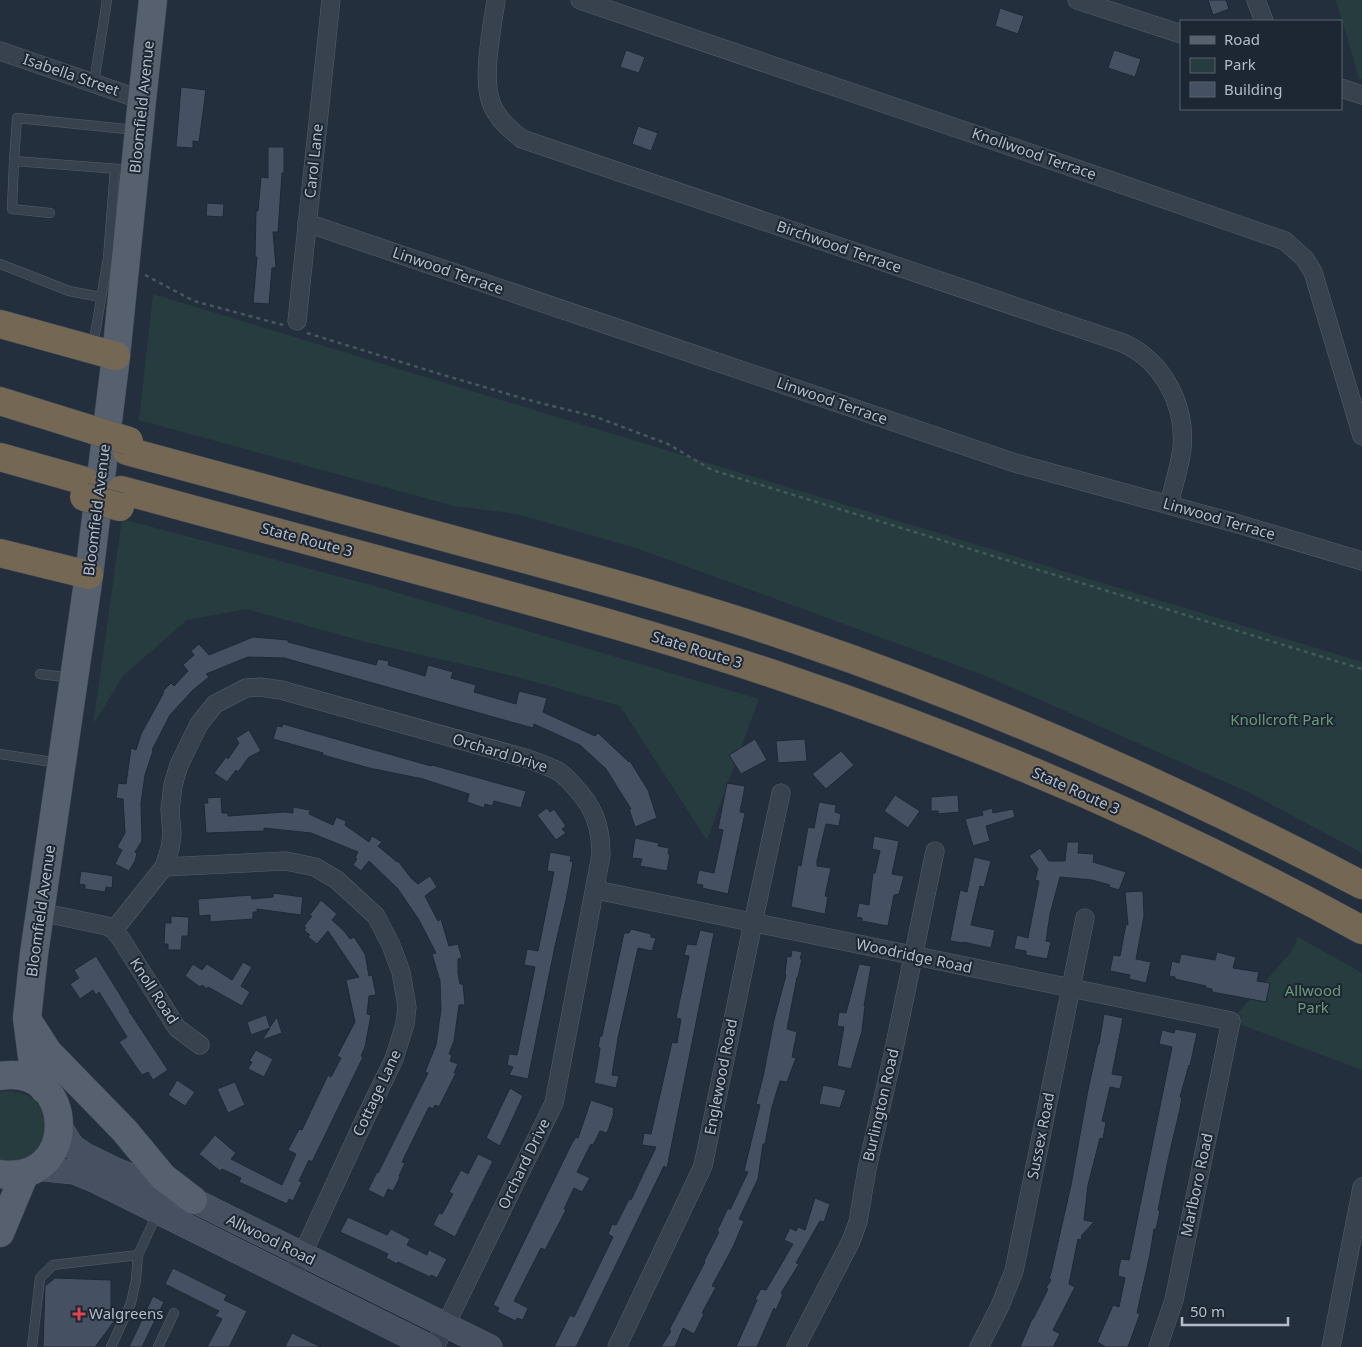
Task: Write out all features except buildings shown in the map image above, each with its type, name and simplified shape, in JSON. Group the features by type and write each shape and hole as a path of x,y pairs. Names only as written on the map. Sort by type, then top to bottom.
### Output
{"highway":[{"path":"0,324 105,352"},
{"path":"0,401 92,436"},
{"path":"0,416 92,436 236,480 650,594 750,624 849,658 987,710 1092,754 1234,820 1362,885"},
{"name":"State Route 3","path":"0,457 85,489 120,499 546,606 687,646 835,695 1029,771 1195,845 1362,930"},
{"path":"0,474 85,489"},
{"path":"0,553 89,575"}],"main road":[{"name":"Bloomfield Avenue","path":"60,1127 58,1113 53,1100 44,1089 33,1064 27,1018 40,912 89,575 105,352 117,259 125,170 139,131 153,0"},
{"name":"Bloomfield Avenue","path":"0,1071 14,1049 27,1018"},
{"path":"27,1018 48,1052 124,1130 163,1177 193,1200"},
{"path":"0,1076 21,1076 34,1081 44,1089"},
{"name":"Allwood Road","path":"60,1127 72,1146 83,1154 118,1171 193,1200 490,1347"},
{"path":"0,1233 20,1172 45,1161 53,1151 60,1127"},
{"name":"Allwood Road","path":"20,1172 74,1172 96,1181 430,1347"}],"street":[{"name":"Carol Lane","path":"295,326 332,0"},
{"name":"Birchwood Terrace","path":"496,0 488,72 489,99 495,112 522,139 1114,340 1137,350 1152,362 1165,380 1180,414 1182,450 1169,505"},
{"name":"Knollwood Terrace","path":"580,0 1285,241 1305,259 1313,272 1361,428"},
{"path":"1078,0 1180,34"},
{"path":"1256,0 1264,20"},
{"name":"Isabella Street","path":"0,51 142,100"},
{"path":"1342,88 1362,95"},
{"name":"Linwood Terrace","path":"307,223 1015,463 1235,523 1362,561"},
{"name":"Orchard Drive","path":"114,930 164,867 172,834 170,810 173,785 187,747 199,724 215,704 246,688 260,687 281,690 528,759 557,771 578,790 595,814 601,839 602,855 554,1103 435,1347"},
{"name":"Englewood Road","path":"617,1347 704,1166 781,793"},
{"name":"Burlington Road","path":"796,1347 851,1241 858,1222 867,1169 935,851"},
{"name":"Cottage Lane","path":"164,867 286,861 315,867 337,880 376,916 392,944 405,990 407,1007 405,1024 394,1059 291,1279"},
{"name":"Woodridge Road","path":"596,890 1231,1021"},
{"path":"40,912 106,926 114,930"},
{"name":"Sussex Road","path":"979,1347 1000,1306 1014,1271 1085,918"},
{"name":"Knoll Road","path":"114,930 178,1028 200,1045"},
{"name":"Marlboro Road","path":"1158,1347 1174,1300 1231,1021"},
{"path":"1331,1347 1362,1187"}],"lane":[{"path":"94,83 107,0"},
{"path":"50,213 12,209 16,118 139,131"},
{"path":"14,161 125,170"},
{"path":"105,352 100,296 117,259"},
{"path":"0,264 69,291 100,296"},
{"path":"40,674 74,678"},
{"path":"0,754 62,764"},
{"path":"111,1347 132,1302 138,1255 158,1212"},
{"path":"32,1347 40,1278 53,1265 138,1255"},
{"path":"158,1347 174,1313"}],"path":[{"path":"117,259 194,302 295,326 440,374 525,399 596,416 668,444 712,470 1362,669"}],"green space":[{"path":"1336,0 1362,0 1362,79 1359,79"},
{"name":"Knollcroft Park","path":"153,294 1362,662 1362,853 1248,792 986,676 636,548 517,514 454,506 139,420"},
{"path":"122,519 371,585 759,699 707,840 620,706 518,677 366,642 246,609 187,620 123,676 93,725"},
{"name":"Allwood Park","path":"1298,937 1362,973 1362,1070 1231,1021 1291,952"},
{"path":"12,1091 28,1096 38,1104 44,1115 48,1131 29,1161 0,1164 0,1092"}],"place":[{"name":"Walgreens","path":"79,1314"}]}
